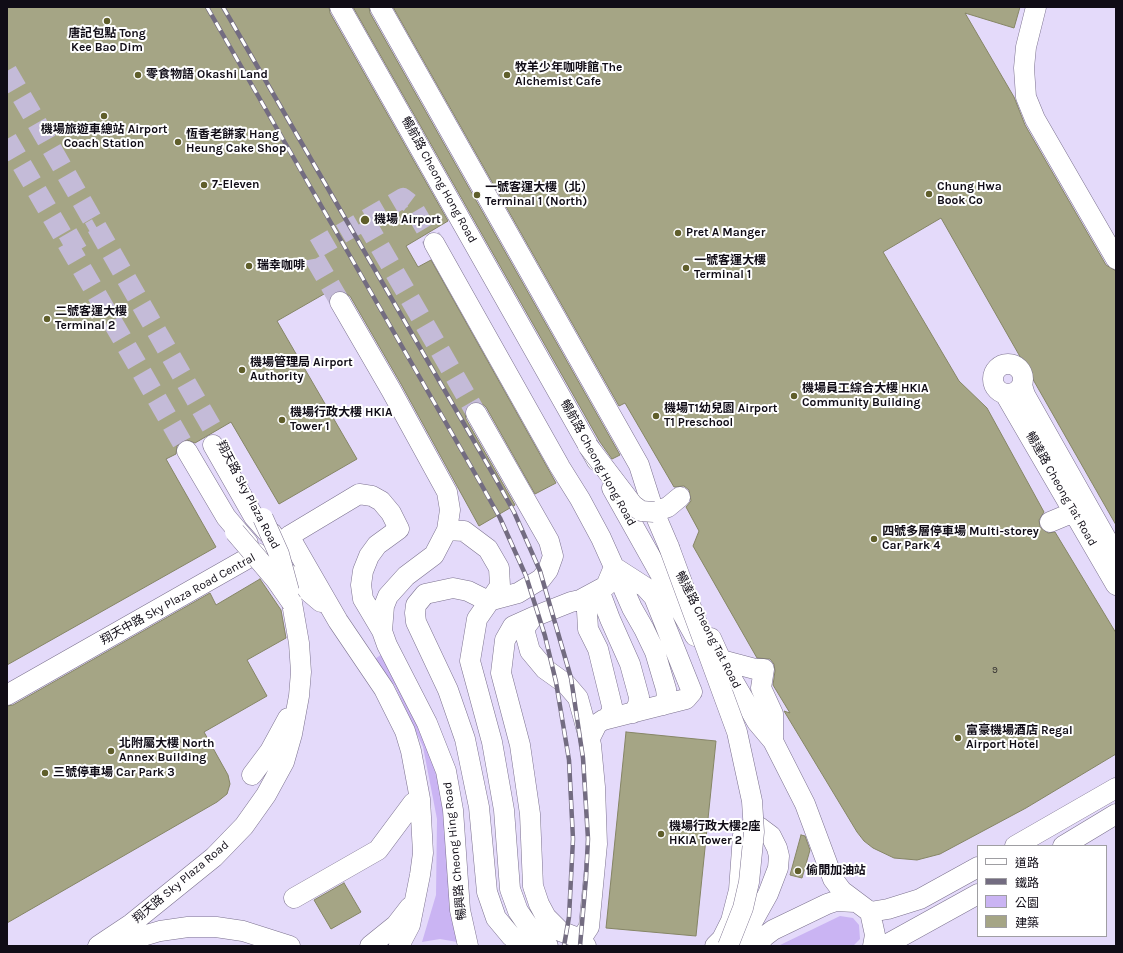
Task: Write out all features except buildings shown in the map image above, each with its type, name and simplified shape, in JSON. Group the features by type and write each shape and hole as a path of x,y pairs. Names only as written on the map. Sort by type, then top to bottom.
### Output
{"street":[{"name":"暢航路 Cheong Hong Road","path":"340,7 682,610 723,696 737,732 746,766 752,801 754,832 752,856 743,908 728,946"},
{"path":"380,7 639,465 667,505 669,547 723,696"},
{"path":"1036,7 1024,61 1026,97 1035,119 1116,259"},
{"path":"434,243 560,467 584,506 601,538 632,608 644,628 655,652 666,689 667,697 663,705 607,719 597,724 589,740"},
{"path":"340,302 391,390 447,492 450,510 447,530 434,555 406,576 395,586 388,596 384,606 385,638 362,658"},
{"name":"暢達路 Cheong Tat Road","path":"1116,556 1025,395 1013,389 1074,512 1116,585"},
{"path":"476,413 548,542 553,556 548,570 541,579 518,593 488,601 468,591 453,588 425,594 416,605 415,613 416,622 448,690 465,739 479,807 487,892 496,918 511,936 523,946"},
{"name":"暢達路 Cheong Tat Road","path":"585,425 658,535 692,596 721,660 757,722 773,741 810,816 833,879 842,891 862,907"},
{"name":"翔天路 Sky Plaza Road","path":"98,946 131,924 183,882 214,856 244,826 266,796 284,762 292,734 301,672 299,643 292,603 279,554 266,525 214,439 254,517 268,533 289,536"},
{"path":"588,446 633,505 641,511 667,505"},
{"name":"翔天路 Sky Plaza Road","path":"257,552 226,517 185,452 221,514 276,580 292,603"},
{"name":"暢興路 Cheong Hing Road","path":"289,536 359,494 372,496 381,501 391,513 399,529 377,545 369,556 363,571 361,585 363,599 385,638 427,723 446,771 453,810 460,910 468,946"},
{"path":"1050,522 1074,512"},
{"path":"447,530 464,531 488,548 499,568 500,586 488,601 477,619 470,661 492,742 504,810 510,889 518,911 529,927 548,946"},
{"name":"翔天中路 Sky Plaza Road Central","path":"289,536 338,621 384,689 405,731 417,774 423,853 416,899 410,925 399,946"},
{"name":"翔天中路 Sky Plaza Road Central","path":"7,695 257,552 292,577 324,604 338,621"},
{"path":"533,617 524,629 530,651 545,669 566,684 578,698 589,740 595,788 597,844 589,927 584,943 560,931 546,917 539,904 533,886 530,814 520,745 501,673 502,655 507,636 513,626 533,617 594,593 606,586 614,567"},
{"path":"594,593 633,677 639,697 638,705 633,713"},
{"path":"594,593 587,610 588,629 598,649 612,706 612,712 607,719"},
{"path":"721,660 755,669 764,669 761,688 773,714 773,741"},
{"path":"252,775 270,751 284,728 298,696"},
{"path":"1017,845 1116,788"},
{"path":"294,898 378,850 413,803 420,799"},
{"path":"1065,845 1116,814"},
{"path":"715,946 722,939 731,921 738,890 743,835 749,828 759,827 771,836 777,848 779,856 778,868 768,894 748,930 732,946"},
{"path":"756,946 773,930 827,904 836,901 862,907 888,909 920,899 977,868"},
{"path":"884,946 977,895"},
{"path":"370,946 396,925 416,899"},
{"path":"862,907 875,935 873,946"},
{"path":"117,946 133,939 160,931 188,927 216,927 244,931 290,946"}],"green space":[{"path":"382,654 427,740 448,818 457,942 440,939 422,942 436,895 437,819 423,747 395,686 375,659"},
{"path":"840,916 853,918 859,925 860,939 853,946 778,946"}],"tunnel":[{"path":"7,71 215,433"},
{"path":"7,139 187,451"},
{"path":"340,302 315,259 315,249 403,198 411,204 434,243"},
{"path":"365,221 476,413"},
{"path":"64,247 97,228"}],"railway":[{"path":"207,7 481,484 500,518 526,576 545,636 556,682 569,760 573,839 569,917 564,946"},
{"path":"223,7 493,474 514,512 540,571 571,678 583,758 588,839 580,946"}],"place":[{"name":"唐記包點 Tong Kee Bao Dim","path":"107,21"},
{"name":"零食物語 Okashi Land","path":"138,75"},
{"name":"牧羊少年咖啡館 The Alchemist Cafe","path":"507,75"},
{"name":"機場旅遊車總站 Airport Coach Station","path":"104,116"},
{"name":"恆香老餅家 Hang Heung Cake Shop","path":"178,142"},
{"name":"7-Eleven","path":"204,185"},
{"name":"Chung Hwa Book Co","path":"929,194"},
{"name":"一號客運大樓（北） Terminal 1 (North)","path":"477,195"},
{"name":"機場 Airport","path":"365,220"},
{"name":"Pret A Manger","path":"678,233"},
{"name":"瑞幸咖啡","path":"249,266"},
{"name":"一號客運大樓 Terminal 1","path":"686,268"},
{"name":"二號客運大樓 Terminal 2","path":"47,319"},
{"name":"機場管理局 Airport Authority","path":"242,370"},
{"name":"機場員工綜合大樓 HKIA Community Building","path":"794,396"},
{"name":"機場T1幼兒園 Airport T1 Preschool","path":"656,416"},
{"name":"機場行政大樓 HKIA Tower 1","path":"282,420"},
{"name":"四號多層停車場 Multi-storey Car Park 4","path":"874,539"},
{"name":"富豪機場酒店 Regal Airport Hotel","path":"958,738"},
{"name":"北附屬大樓 North Annex Building","path":"111,751"},
{"name":"三號停車場 Car Park 3","path":"45,773"},
{"name":"機場行政大樓2座 HKIA Tower 2","path":"661,834"},
{"name":"偷閒加油站","path":"798,871"}]}
